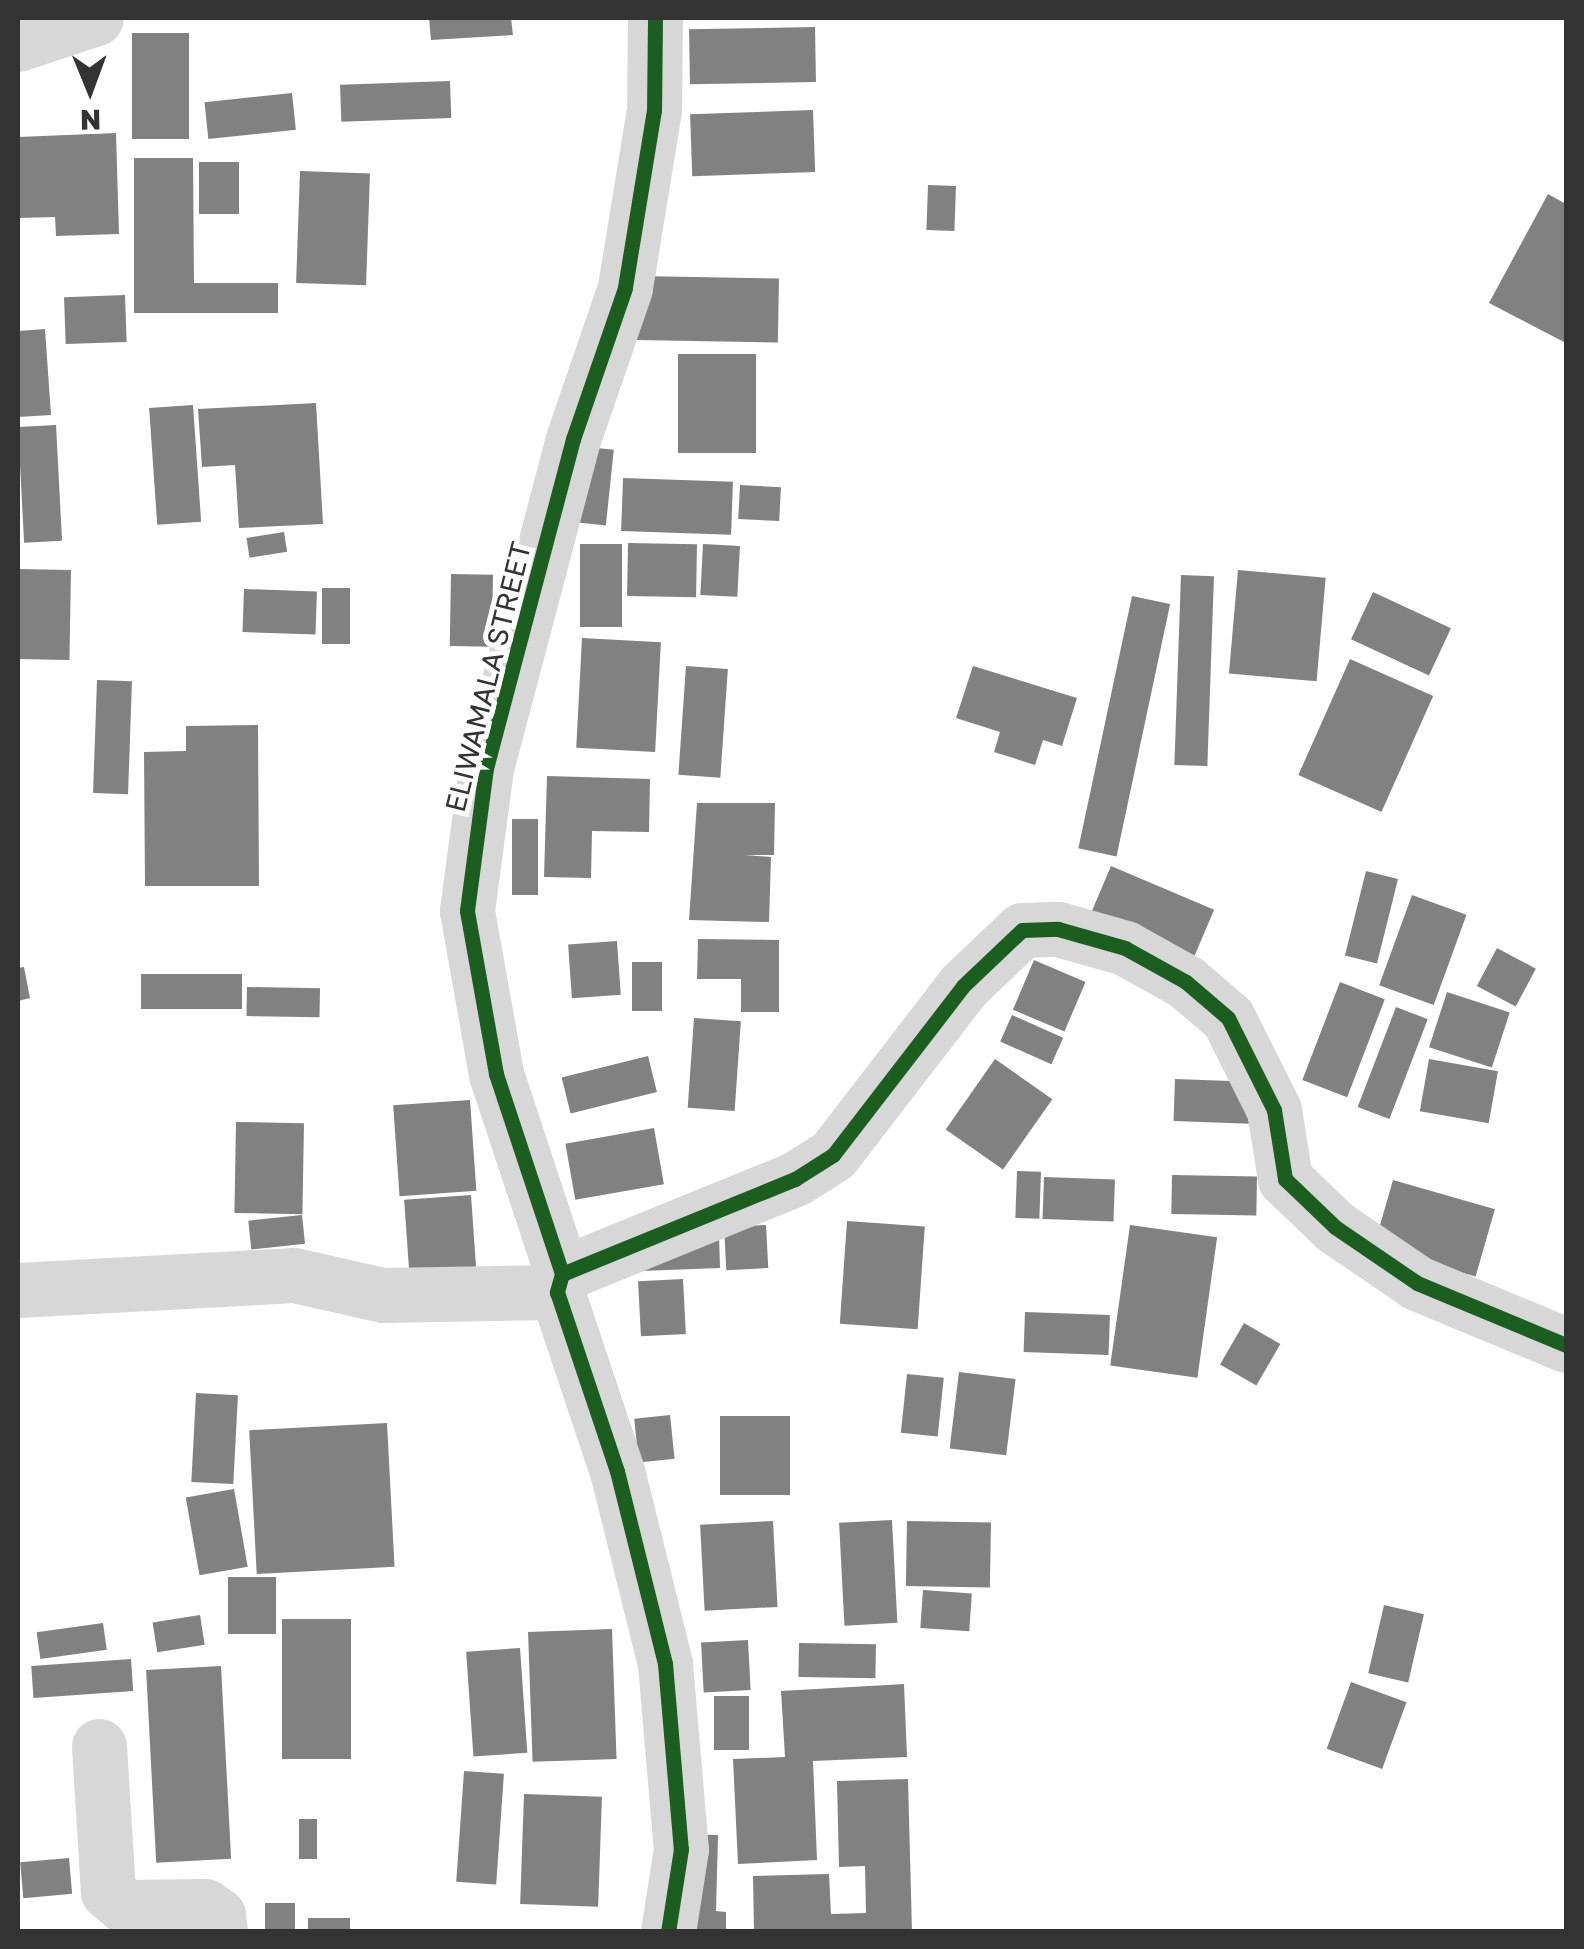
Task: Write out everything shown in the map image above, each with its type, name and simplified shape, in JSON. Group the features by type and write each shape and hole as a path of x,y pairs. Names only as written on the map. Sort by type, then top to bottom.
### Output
{"street":[{"path":"18,44 96,18"},
{"name":"ELIWAMALA STREET","path":"655,18 654,110 625,288 573,439 468,862 467,911 496,1074 617,1470 665,1664 681,1848 668,1932"},
{"path":"18,1290 294,1275 382,1295 560,1283 794,1178 832,1155 963,986 1022,930 1058,929 1125,948 1186,982 1228,1018 1274,1110 1284,1178 1335,1227 1416,1283 1566,1344"},
{"path":"99,1746 108,1892 126,1907 204,1906 218,1915 220,1932"}],"building":[{"path":"429,18 511,18 513,35 431,40"},
{"path":"815,27 816,82 690,84 689,29"},
{"path":"132,33 189,33 189,139 132,139"},
{"path":"450,81 451,118 341,122 340,85"},
{"path":"292,93 296,130 208,139 204,102"},
{"path":"813,110 815,172 692,176 690,114"},
{"path":"116,133 119,234 56,236 55,217 18,218 18,137"},
{"path":"134,158 193,158 194,283 278,283 278,313 134,313"},
{"path":"199,162 239,162 239,214 199,214"},
{"path":"300,171 370,173 366,285 296,283"},
{"path":"928,185 956,186 954,231 926,230"},
{"path":"1548,194 1566,204 1566,343 1489,303"},
{"path":"638,276 779,278 778,342 637,340"},
{"path":"125,295 127,342 66,344 64,297"},
{"path":"45,329 51,415 18,417 18,331"},
{"path":"678,354 756,354 756,453 678,453"},
{"path":"316,403 323,524 239,528 235,465 202,467 198,409"},
{"path":"193,405 201,522 157,525 149,408"},
{"path":"56,425 62,541 24,543 18,427"},
{"path":"577,446 614,450 606,525 569,522"},
{"path":"623,478 733,482 731,535 621,531"},
{"path":"740,485 781,487 779,521 738,519"},
{"path":"284,532 287,552 250,558 246,538"},
{"path":"628,543 697,544 696,597 627,596"},
{"path":"580,544 622,544 622,627 580,627"},
{"path":"703,544 740,546 737,597 700,595"},
{"path":"18,569 71,570 69,660 18,659"},
{"path":"1238,570 1326,578 1317,681 1229,674"},
{"path":"451,574 493,575 492,647 450,646"},
{"path":"1181,575 1214,576 1207,766 1174,765"},
{"path":"322,588 350,588 350,644 322,644"},
{"path":"244,589 317,592 315,635 242,632"},
{"path":"1373,592 1451,628 1429,675 1351,639"},
{"path":"1132,596 1170,604 1117,856 1078,848"},
{"path":"582,638 661,642 655,752 576,748"},
{"path":"1350,659 1433,696 1381,812 1298,775"},
{"path":"686,666 728,669 720,778 678,775"},
{"path":"973,666 1077,698 1062,746 1043,740 1035,765 994,752 1000,732 956,718"},
{"path":"97,680 132,681 128,794 93,793"},
{"path":"258,725 259,886 145,886 144,752 186,751 186,726"},
{"path":"547,776 650,779 649,832 592,831 591,878 544,877"},
{"path":"697,803 775,803 774,855 745,855 771,857 769,922 689,920"},
{"path":"512,819 538,819 538,895 512,895"},
{"path":"1111,866 1214,910 1192,962 1089,918"},
{"path":"1366,871 1398,879 1377,963 1345,955"},
{"path":"1412,895 1467,915 1434,1005 1379,985"},
{"path":"698,939 779,940 779,1012 741,1012 741,979 697,979"},
{"path":"617,941 621,995 572,998 568,944"},
{"path":"1497,948 1536,969 1516,1007 1477,986"},
{"path":"1034,960 1086,982 1064,1032 1013,1010"},
{"path":"632,962 662,962 662,1011 632,1011"},
{"path":"24,967 30,998 18,1001 18,968"},
{"path":"141,974 242,974 242,1009 141,1009"},
{"path":"1340,982 1385,999 1347,1097 1302,1080"},
{"path":"247,987 320,988 319,1017 246,1016"},
{"path":"1447,992 1510,1012 1492,1068 1429,1047"},
{"path":"1396,1007 1428,1019 1389,1119 1358,1107"},
{"path":"1012,1015 1063,1038 1051,1064 1000,1041"},
{"path":"694,1018 741,1021 735,1111 688,1108"},
{"path":"648,1056 657,1092 571,1113 562,1078"},
{"path":"995,1059 1052,1099 1003,1170 946,1129"},
{"path":"1429,1059 1498,1071 1489,1123 1420,1111"},
{"path":"1175,1079 1251,1082 1249,1124 1174,1121"},
{"path":"470,1100 476,1191 400,1196 393,1105"},
{"path":"236,1122 304,1123 302,1214 234,1213"},
{"path":"654,1128 664,1184 575,1200 565,1144"},
{"path":"1017,1171 1041,1172 1039,1219 1015,1218"},
{"path":"1172,1175 1257,1176 1256,1215 1171,1214"},
{"path":"1044,1177 1115,1179 1113,1221 1043,1219"},
{"path":"1393,1180 1495,1209 1476,1277 1374,1247"},
{"path":"471,1195 476,1269 409,1273 404,1200"},
{"path":"302,1215 305,1244 251,1249 248,1221"},
{"path":"847,1221 925,1226 918,1329 840,1324"},
{"path":"766,1225 768,1268 726,1270 724,1227"},
{"path":"1130,1225 1217,1237 1197,1378 1110,1366"},
{"path":"719,1236 720,1268 640,1271"},
{"path":"683,1279 686,1334 641,1336 638,1281"},
{"path":"1025,1312 1110,1315 1109,1355 1024,1352"},
{"path":"1244,1323 1280,1344 1256,1386 1220,1365"},
{"path":"959,1372 1016,1379 1006,1455 950,1448"},
{"path":"907,1374 944,1378 938,1437 901,1433"},
{"path":"196,1393 238,1395 233,1484 191,1482"},
{"path":"670,1415 675,1459 639,1463 634,1419"},
{"path":"720,1416 790,1416 790,1495 720,1495"},
{"path":"387,1423 395,1567 257,1574 249,1430"},
{"path":"234,1489 248,1567 199,1575 186,1498"},
{"path":"892,1520 897,1623 844,1626 839,1523"},
{"path":"773,1521 778,1607 705,1611 700,1525"},
{"path":"907,1521 991,1522 990,1587 906,1586"},
{"path":"228,1577 276,1577 276,1634 228,1634"},
{"path":"923,1590 972,1593 969,1631 920,1628"},
{"path":"1384,1605 1424,1614 1408,1682 1368,1673"},
{"path":"200,1615 205,1645 157,1652 153,1623"},
{"path":"282,1619 351,1619 351,1759 282,1759"},
{"path":"103,1623 107,1650 40,1659 37,1632"},
{"path":"612,1629 617,1759 533,1762 528,1632"},
{"path":"748,1640 751,1690 704,1692 701,1642"},
{"path":"799,1643 876,1644 875,1678 798,1677"},
{"path":"520,1648 527,1753 473,1757 466,1652"},
{"path":"131,1659 133,1691 33,1698 31,1666"},
{"path":"221,1666 231,1859 156,1863 146,1670"},
{"path":"1351,1682 1406,1702 1382,1769 1327,1749"},
{"path":"904,1684 907,1757 813,1761 817,1860 738,1864 733,1759 785,1757 781,1691"},
{"path":"714,1696 749,1696 749,1750 714,1750"},
{"path":"464,1771 504,1774 496,1885 456,1882"},
{"path":"908,1779 912,1932 754,1932 753,1876 829,1874 831,1914 866,1913 865,1866 839,1867 837,1781"},
{"path":"524,1794 602,1797 598,1907 520,1904"},
{"path":"299,1819 317,1819 317,1859 299,1859"},
{"path":"673,1834 718,1835 716,1911 726,1912 726,1932 672,1932"},
{"path":"69,1858 72,1894 23,1898 20,1862"},
{"path":"265,1903 295,1903 295,1932 265,1932"},
{"path":"308,1918 350,1918 350,1932 308,1932"}],"cycle path":[{"path":"655,18 654,110 625,288 573,439 486,768 467,911 496,1074 562,1274 557,1292 617,1471 665,1664 681,1849 668,1932"},
{"path":"562,1274 795,1179 833,1155 963,986 1022,930 1058,929 1125,948 1186,982 1228,1018 1274,1110 1285,1179 1335,1227 1417,1283 1566,1345"}]}
